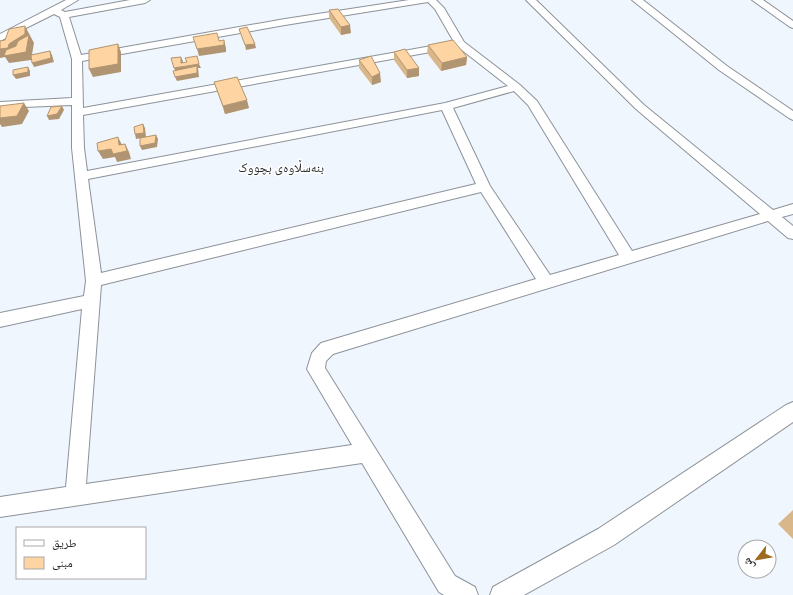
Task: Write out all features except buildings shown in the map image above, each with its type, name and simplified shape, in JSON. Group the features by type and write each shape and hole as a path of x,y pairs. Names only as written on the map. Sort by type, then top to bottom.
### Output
{"street":[{"path":"58,13 73,0"},
{"path":"0,38 58,13 145,0"},
{"path":"77,59 285,22 427,0"},
{"path":"431,0 439,8 460,44 516,86 533,103 628,258"},
{"path":"531,0 640,107 793,234"},
{"path":"757,0 793,25"},
{"path":"638,1 651,1"},
{"path":"638,1 723,68 793,116"},
{"path":"58,13 77,59 78,148 94,281 91,301 75,496"},
{"path":"0,106 78,107 460,44"},
{"path":"82,176 446,106 516,86"},
{"path":"446,106 484,187 547,282"},
{"path":"94,281 484,187"},
{"path":"467,595 447,584 316,369 318,358 327,348 793,209"},
{"path":"0,320 91,301"},
{"path":"501,595 606,538 793,411"},
{"path":"0,507 366,453"}],"district":[{"name":"بنەسڵاوەی بچووک","path":"281,167"}]}
